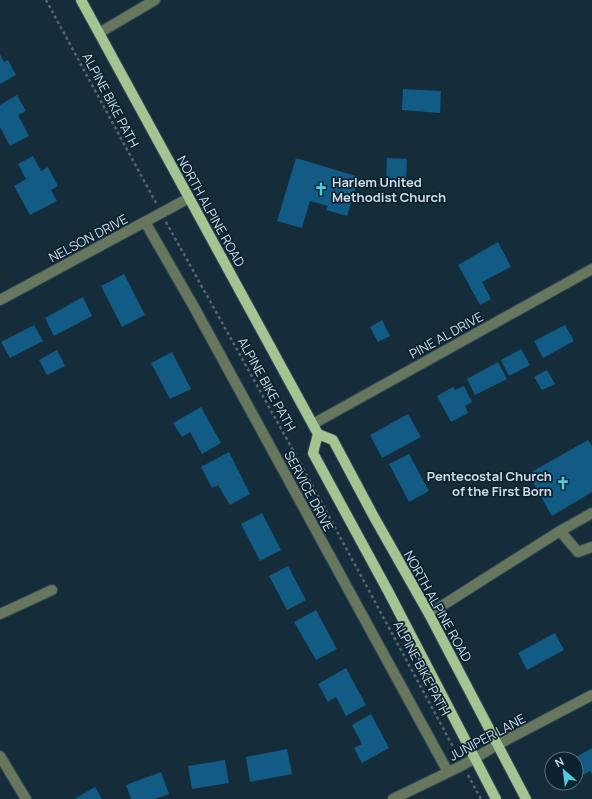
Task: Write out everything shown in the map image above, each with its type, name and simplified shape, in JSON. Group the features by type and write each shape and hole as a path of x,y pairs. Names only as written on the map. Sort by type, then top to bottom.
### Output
{"main road":[{"name":"NORTH ALPINE ROAD","path":"81,0 318,434 333,440 374,517 429,614 526,799"},
{"path":"318,434 313,453 475,758 495,799"}],"street":[{"path":"99,33 155,0"},
{"name":"NELSON DRIVE","path":"0,300 189,198"},
{"name":"SERVICE DRIVE","path":"144,222 194,307 448,772"},
{"name":"PINE AL DRIVE","path":"313,424 592,269"},
{"path":"429,614 560,531 592,513"},
{"path":"560,531 578,552 592,547"},
{"path":"0,614 52,590"},
{"name":"JUNIPER LANE","path":"393,799 463,765 497,745 592,695"},
{"path":"0,756 26,799"}],"path":[{"name":"ALPINE BIKE PATH","path":"46,0 308,477 480,799"}],"building":[{"path":"0,54 4,62 8,60 16,75 0,84"},
{"path":"403,89 441,91 440,113 402,110"},
{"path":"17,95 26,111 18,115 29,136 10,146 0,127 0,105"},
{"path":"33,156 41,171 48,167 58,186 51,190 57,201 30,215 14,186 26,179 18,164"},
{"name":"Harlem United Methodist Church","path":"296,158 359,177 347,216 326,210 328,206 310,201 302,228 277,221"},
{"path":"387,158 407,159 406,181 386,181"},
{"path":"498,242 511,267 482,282 491,299 480,305 458,265"},
{"path":"124,274 145,315 122,327 101,286"},
{"path":"83,297 92,316 54,336 45,318"},
{"path":"382,320 390,336 378,342 370,327"},
{"path":"34,325 43,341 10,358 1,342"},
{"path":"565,325 574,341 543,358 534,341"},
{"path":"521,349 530,365 509,376 501,360"},
{"path":"57,350 65,366 47,375 39,360"},
{"path":"172,352 191,389 170,399 151,363"},
{"path":"498,362 507,379 475,395 467,379"},
{"path":"547,370 555,384 542,390 534,377"},
{"path":"464,386 472,402 465,406 468,413 451,422 437,396 453,387 455,390"},
{"path":"201,407 221,443 202,454 190,432 182,437 173,423"},
{"path":"408,414 421,437 382,458 370,435"},
{"name":"Pentecostal Church of the First Born","path":"588,440 592,446 592,492 552,516 528,474"},
{"path":"229,452 250,494 230,505 218,485 212,488 201,467"},
{"path":"409,454 429,491 409,502 389,464"},
{"path":"262,513 281,550 260,561 241,524"},
{"path":"288,566 306,600 287,610 269,576"},
{"path":"316,610 337,649 316,660 294,622"},
{"path":"555,633 564,650 527,670 518,653"},
{"path":"346,668 366,705 346,716 336,697 328,702 318,684"},
{"path":"371,714 389,748 362,763 354,748 362,744 352,725"},
{"path":"592,748 592,774 590,771 584,774 584,753"},
{"path":"287,749 292,774 250,782 246,757"},
{"path":"225,760 229,783 192,789 188,766"},
{"path":"161,772 169,794 155,799 131,799 126,785"},
{"path":"95,787 102,799 76,799 76,798"}],"place":[{"name":"Harlem United Methodist Church","path":"321,189"},
{"name":"Pentecostal Church of the First Born","path":"563,483"}]}
